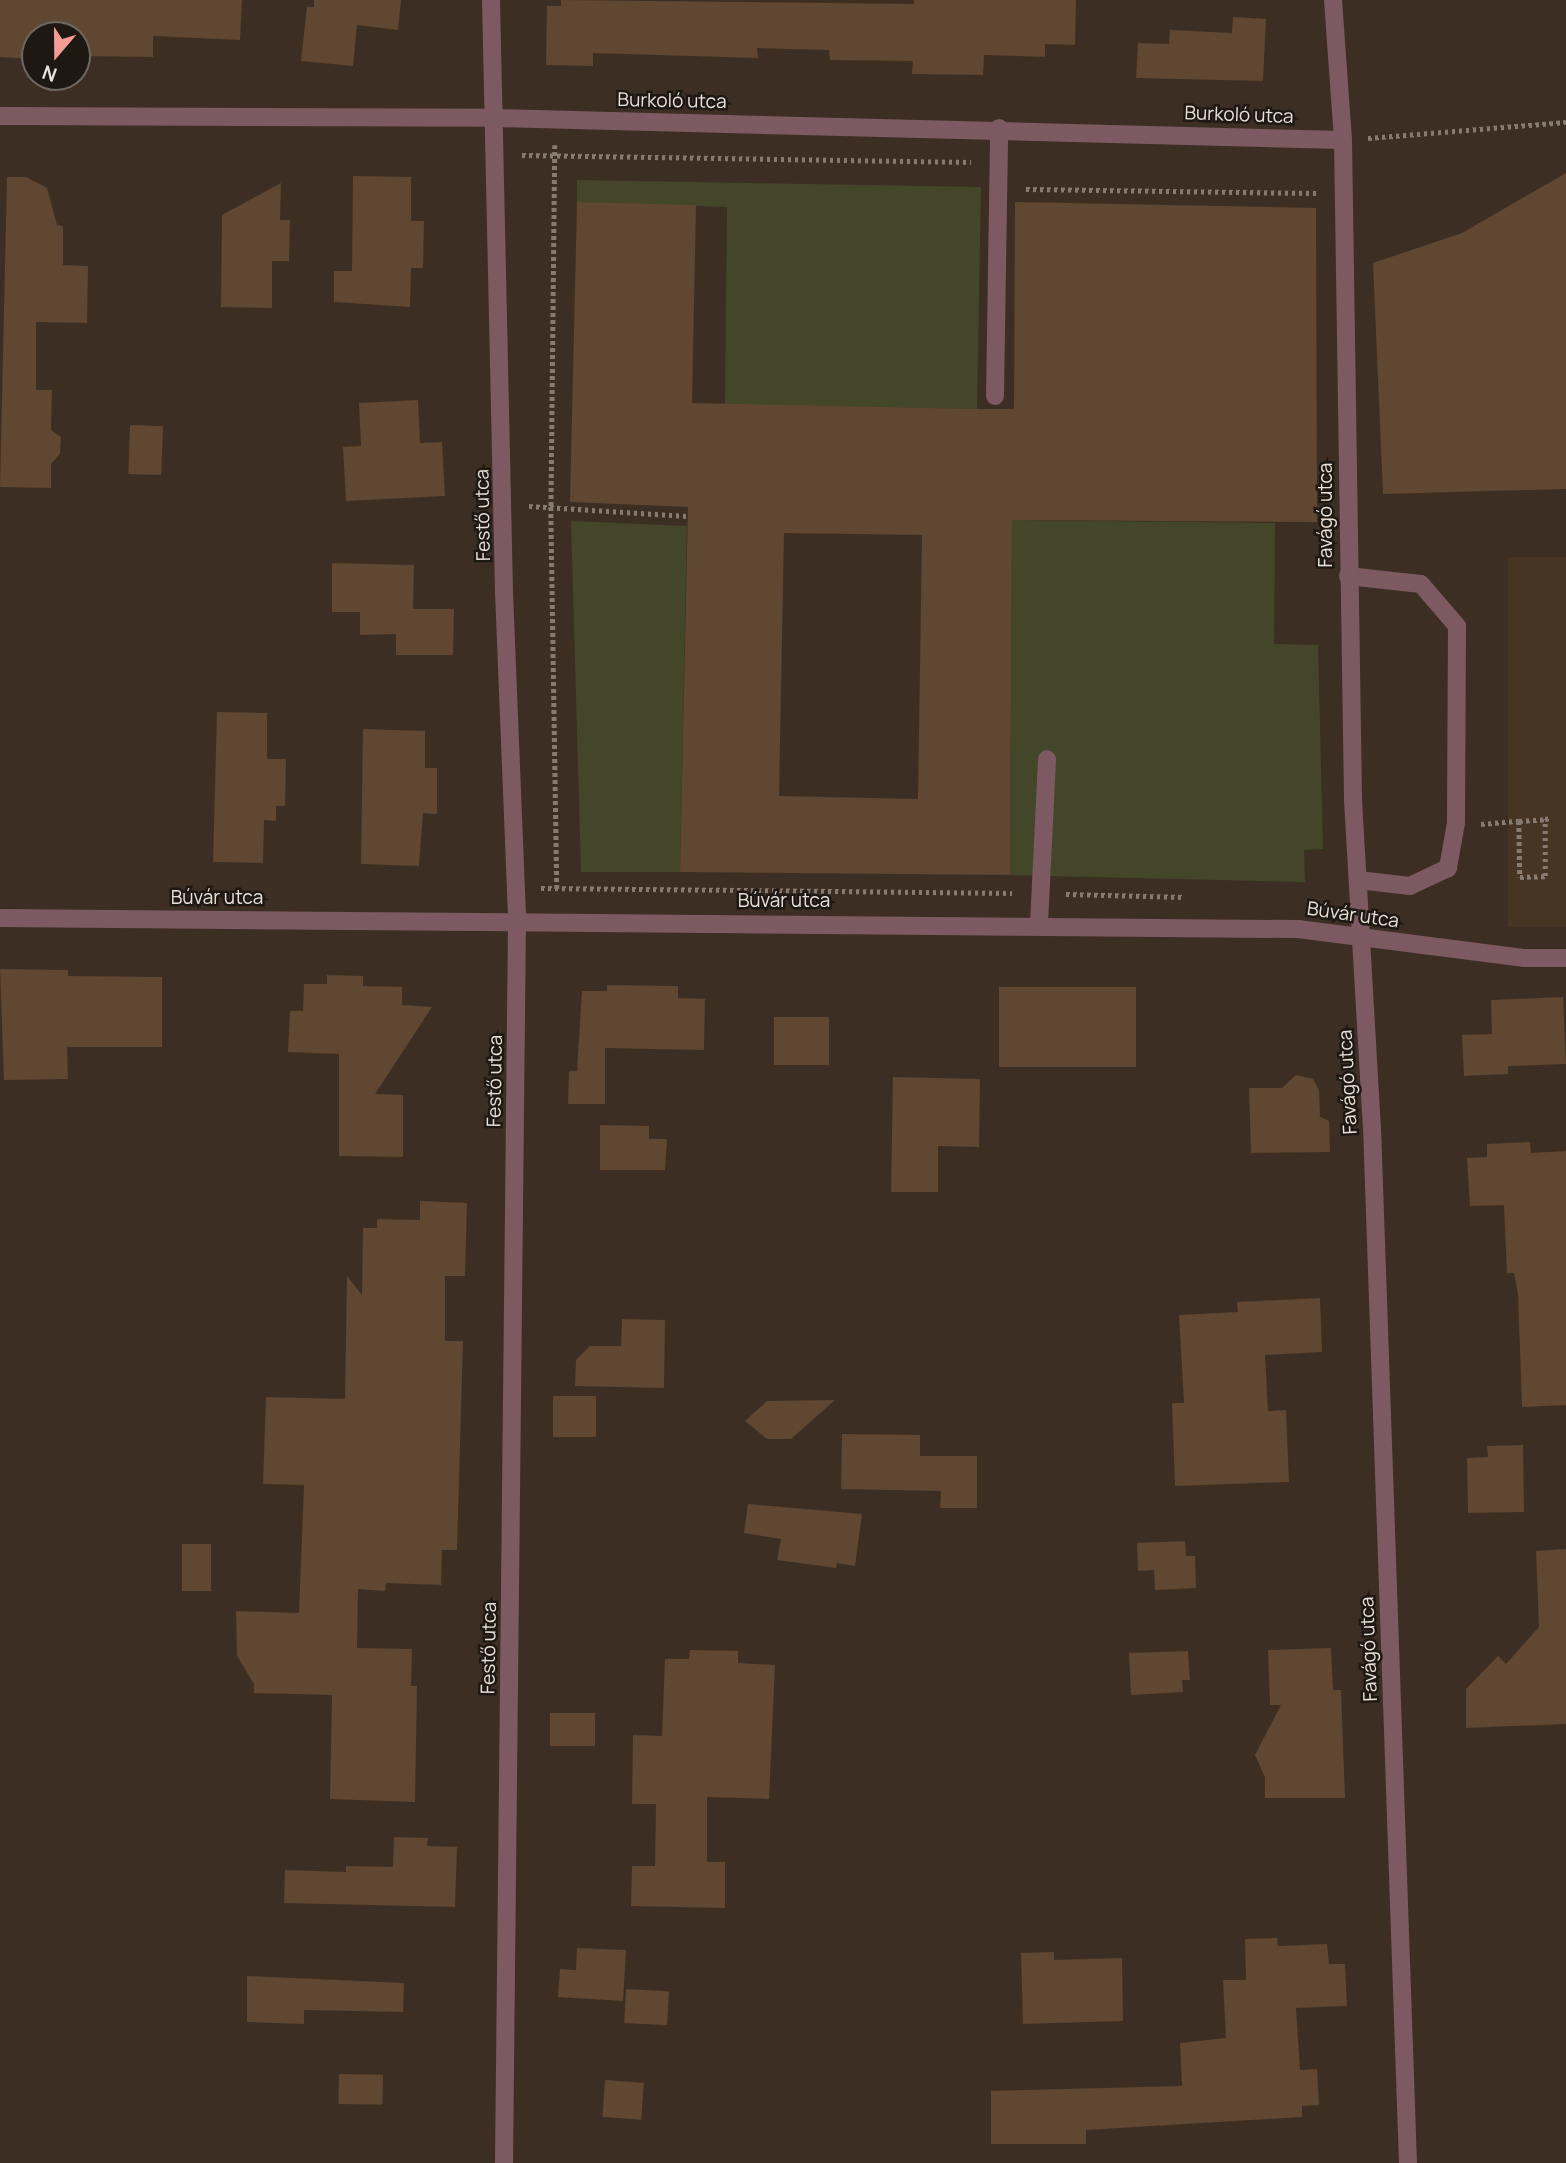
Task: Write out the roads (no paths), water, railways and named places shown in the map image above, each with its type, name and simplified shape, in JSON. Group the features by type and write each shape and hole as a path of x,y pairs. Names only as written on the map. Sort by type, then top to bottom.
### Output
{"street":[{"name":"Festő utca","path":"491,0 517,888 505,2163"},
{"name":"Favágó utca","path":"1333,0 1343,140 1348,576 1358,880 1408,2163"},
{"name":"Burkoló utca","path":"0,116 495,118 999,128 1343,140"},
{"path":"995,396 999,128"},
{"path":"1348,576 1421,584 1457,626 1456,823 1448,868 1410,886 1358,880"},
{"path":"1039,923 1047,759"},
{"name":"Búvár utca","path":"0,918 1039,923 1297,929 1522,958 1566,958"}]}
